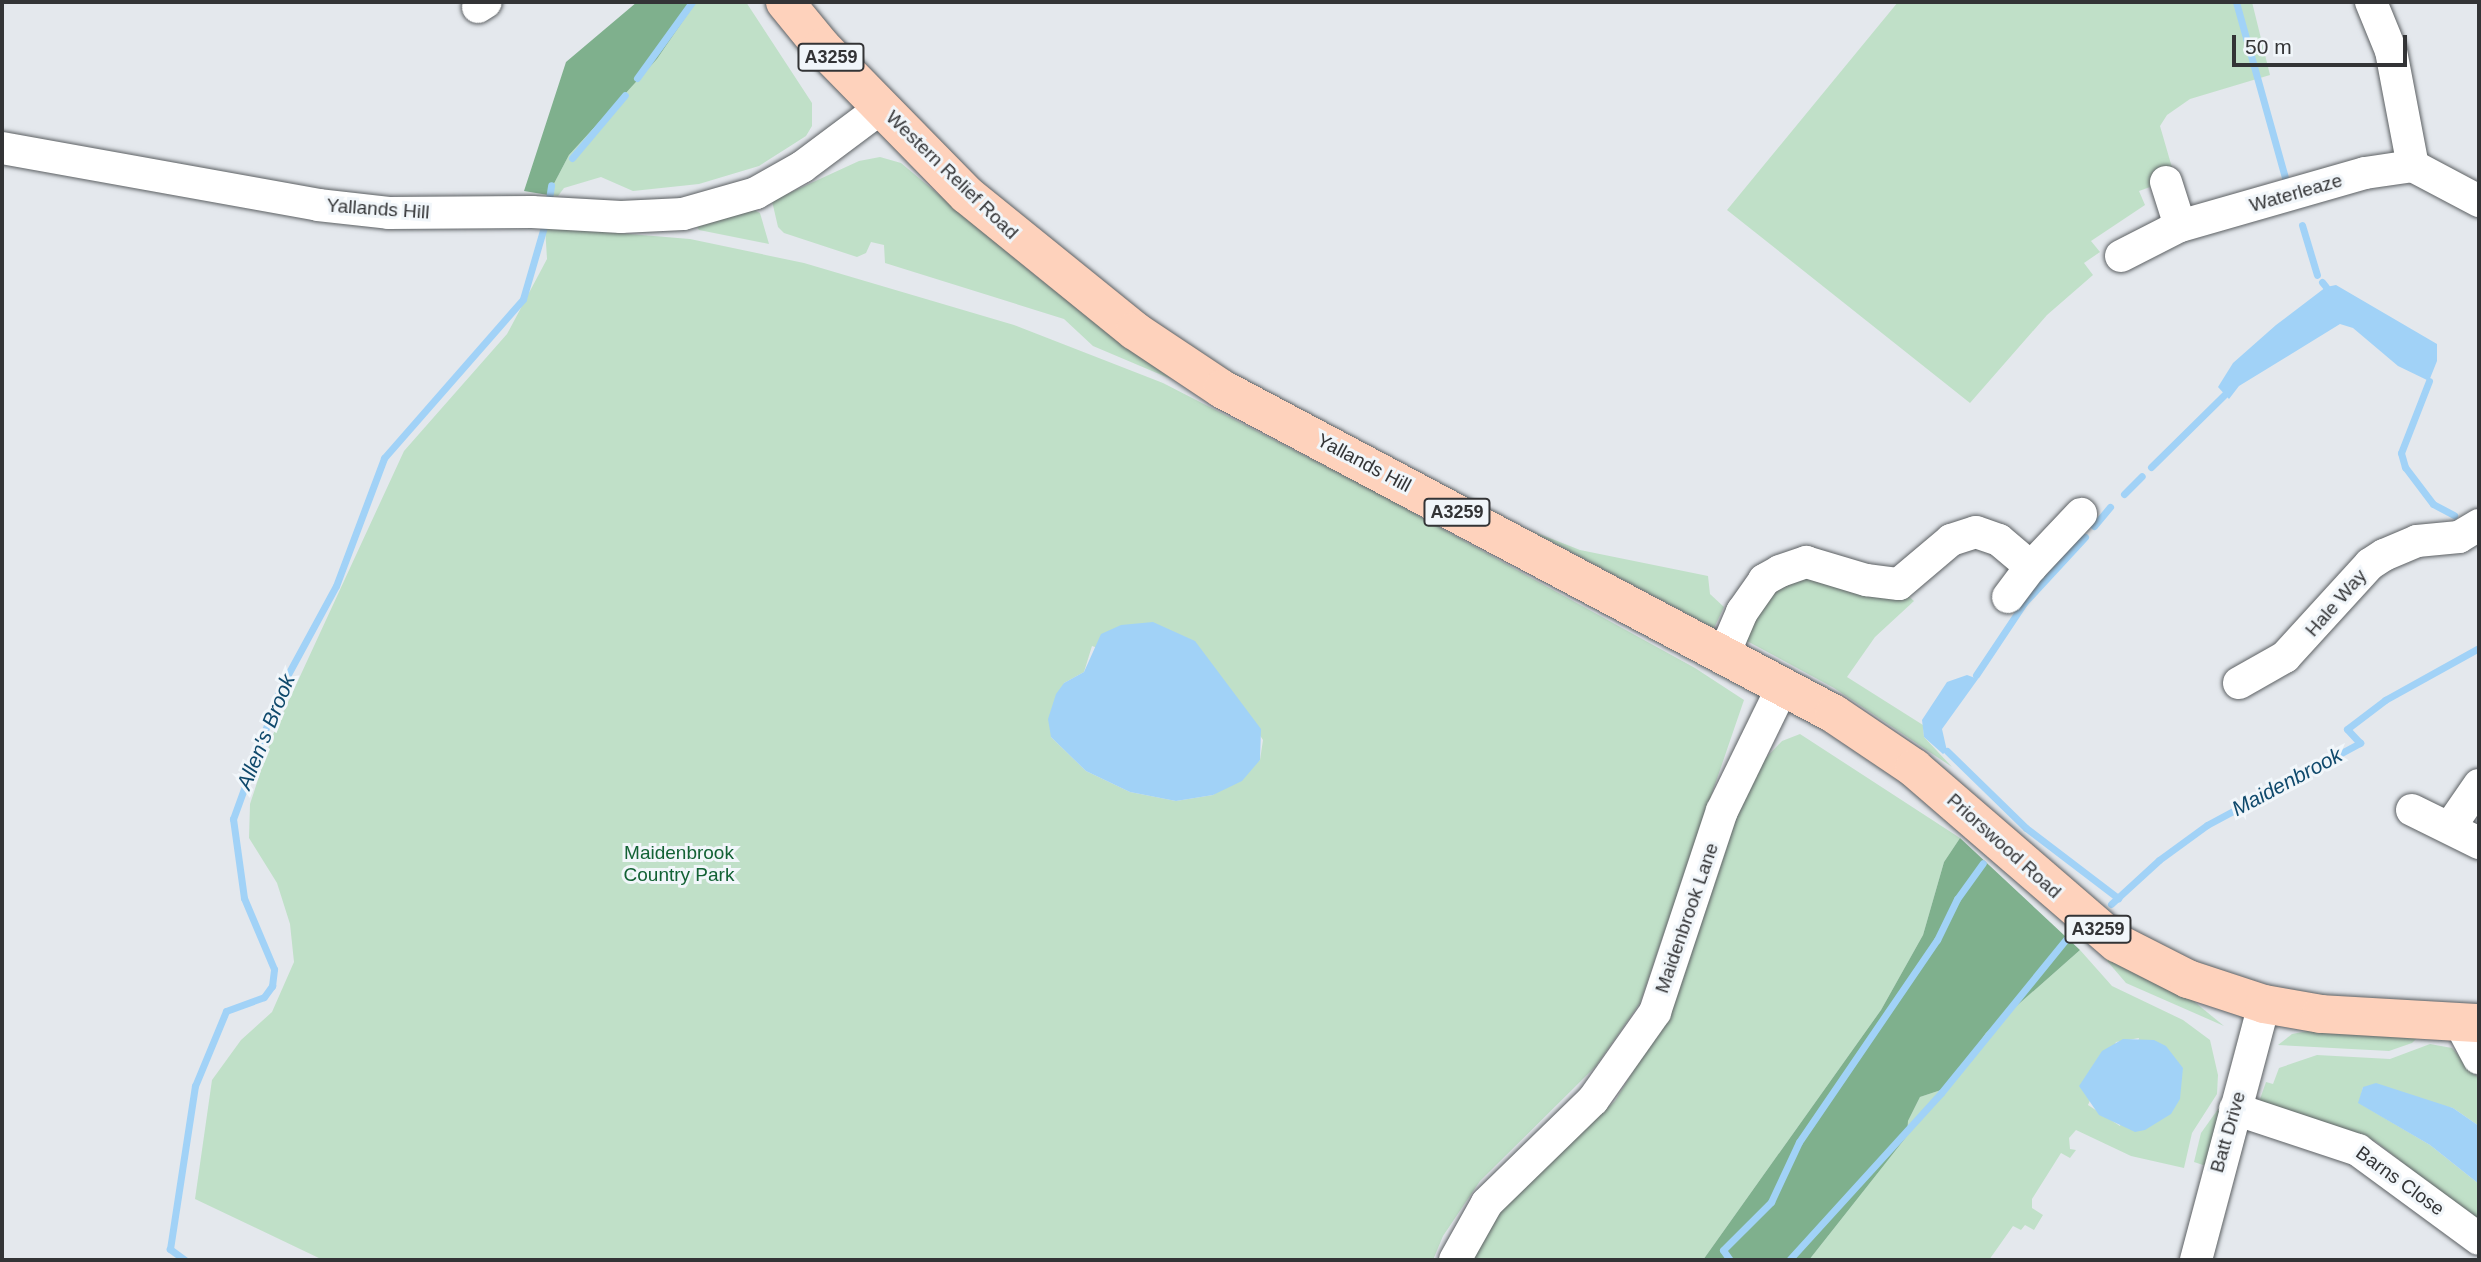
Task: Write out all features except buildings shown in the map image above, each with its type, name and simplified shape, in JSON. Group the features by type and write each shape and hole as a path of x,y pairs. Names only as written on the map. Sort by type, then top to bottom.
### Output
{"main road":[{"name":"Western Relief Road","path":"785,2 881,108 977,203 1135,331"},
{"name":"Yallands Hill","path":"1135,331 1222,389 1783,686"},
{"name":"Priorswood Road","path":"1783,686 1834,714 1914,768 2117,943 2189,979 2263,1004 2320,1014 2470,1023"}],"street":[{"path":"2371,2 2391,51 2413,166 2479,201"},
{"name":"Yallands Hill","path":"2,148 318,205 389,213 548,213 621,218 683,214 756,193 802,167 881,108"},
{"name":"Waterleaze","path":"2121,256 2180,226 2365,173 2413,166"},
{"path":"2166,182 2180,226"},
{"path":"2008,597 2031,567 2081,514"},
{"name":"Hale Way","path":"2239,683 2285,657 2370,564 2417,541 2459,537 2479,525"},
{"path":"1724,654 1742,612 1764,580 1806,562 1866,580 1899,583 1951,540 1976,532 1999,540 2031,567"},
{"name":"Maidenbrook Lane","path":"1455,1260 1487,1203 1593,1100 1655,1012 1679,949 1722,811 1783,686"},
{"path":"2450,827 2479,785"},
{"path":"2412,810 2479,843"},
{"name":"Batt Drive","path":"2196,1260 2263,1004"},
{"path":"2470,1023 2479,1058"},
{"name":"Barns Close","path":"2235,1108 2358,1150 2479,1239"}],"green space":[{"path":"637,2 696,2 657,59 569,155 548,195 524,191 566,62"},
{"path":"696,2 746,2 812,103 812,126 806,136 759,166 699,184 633,191 601,177 564,188 558,196 548,195 569,155 657,59"},
{"path":"1898,2 2252,2 2270,75 2190,99 2167,115 2160,126 2175,178 2139,191 2145,205 2091,241 2100,252 2084,263 2093,275 2047,315 1970,403 1727,210"},
{"path":"880,157 901,163 1036,276 1171,379 1093,346 1064,319 885,263 884,245 871,242 866,253 857,257 784,233 778,227 772,201 859,161"},
{"path":"750,208 760,213 769,244 699,230 695,224"},
{"name":"Maidenbrook Country Park","path":"545,227 690,239 804,263 1014,325 1163,383 1377,493 1695,668 1744,700 1640,1003 1596,1066 1480,1181 1443,1236 1433,1260 323,1260 195,1199 212,1080 241,1040 272,1012 294,962 290,924 277,883 249,838 250,804 272,737 404,451 507,334 547,259","holes":["1092,646 1234,695 1263,740 1260,760 1213,795 1176,801 1130,792 1086,771 1051,737 1064,683 1084,672"]},
{"path":"1532,531 1580,550 1708,576 1710,594 1724,607 1714,628"},
{"path":"1798,573 1907,595 1914,601 1875,637 1847,677 1923,725 1924,737 1952,767 1834,688 1747,641 1745,635 1761,595"},
{"path":"1800,734 1960,838 1944,862 1923,935 1881,1010 1703,1260 1464,1260 1489,1217 1615,1101 1659,1029 1747,789 1763,761 1782,741"},
{"path":"1960,838 2080,950 1986,1033 1950,1087 1920,1097 1908,1121 1907,1136 1809,1260 1703,1260 1881,1010 1923,935 1944,862"},
{"path":"2080,950 2112,986 2183,1020 2210,1040 2218,1075 2217,1094 2192,1133 2184,1168 2131,1156 2076,1130 2069,1138 2070,1149 2076,1150 2070,1158 2061,1153 2032,1199 2032,1208 2043,1215 2034,1230 2025,1225 2021,1230 2013,1226 1989,1260 1809,1260 1907,1136 1908,1121 1920,1097 1950,1087 1986,1033","holes":["2139,1038 2120,1126 2088,1105 2116,1042"]},
{"path":"2102,955 2191,999 2224,1026 2126,983"},
{"path":"2308,1031 2419,1036 2412,1043 2389,1051 2278,1045 2292,1034"},
{"path":"2430,1044 2452,1048 2479,1079 2479,1126 2453,1108 2363,1087 2359,1103 2430,1145 2479,1184 2479,1222 2375,1141 2259,1102 2266,1082 2273,1084 2279,1068 2317,1055 2390,1059"},
{"path":"2226,1098 2206,1166 2194,1162 2201,1133"}],"water":[{"path":"2336,285 2437,344 2437,361 2429,381 2398,366 2353,328 2340,324 2239,386 2229,399 2218,387 2233,363 2276,325 2326,287"},
{"path":"1153,622 1195,641 1261,729 1260,760 1242,781 1213,795 1176,801 1130,792 1086,771 1051,737 1048,719 1056,694 1064,683 1084,672 1101,634 1121,625"},
{"path":"1967,675 1978,679 1942,729 1947,751 1943,754 1924,737 1922,720 1947,682"},
{"path":"2123,1039 2154,1040 2166,1046 2183,1068 2180,1099 2171,1114 2145,1130 2135,1132 2099,1115 2079,1086 2102,1051"},
{"path":"2376,1083 2453,1108 2479,1126 2479,1184 2430,1145 2358,1103 2363,1087"}],"waterway":[{"name":"Allen's Brook","path":"637,78 692,2"},
{"path":"2236,2 2285,177"},
{"name":"Allen's Brook","path":"572,158 625,95"},
{"name":"Allen's Brook","path":"548,205 551,185"},
{"name":"Allen's Brook","path":"185,1260 170,1249 195,1086 226,1011 264,997 272,986 274,969 244,898 233,819 280,689 336,586 384,458 523,299 546,220"},
{"path":"2302,225 2317,275"},
{"path":"2322,282 2326,287"},
{"path":"2429,381 2401,453 2405,467 2433,504 2454,515"},
{"path":"2151,467 2225,394"},
{"path":"2124,494 2142,476"},
{"path":"2094,526 2110,507"},
{"path":"1976,675 2024,603 2085,537"},
{"name":"Maidenbrook","path":"2111,904 2159,860 2207,825 2360,743 2347,729 2385,700 2479,648"},
{"path":"1947,751 2026,828 2118,898"},
{"path":"1730,1260 1723,1250 1771,1202 1799,1142 1937,940 1957,899 1983,863"},
{"path":"1789,1260 1941,1093 2066,939"}]}
